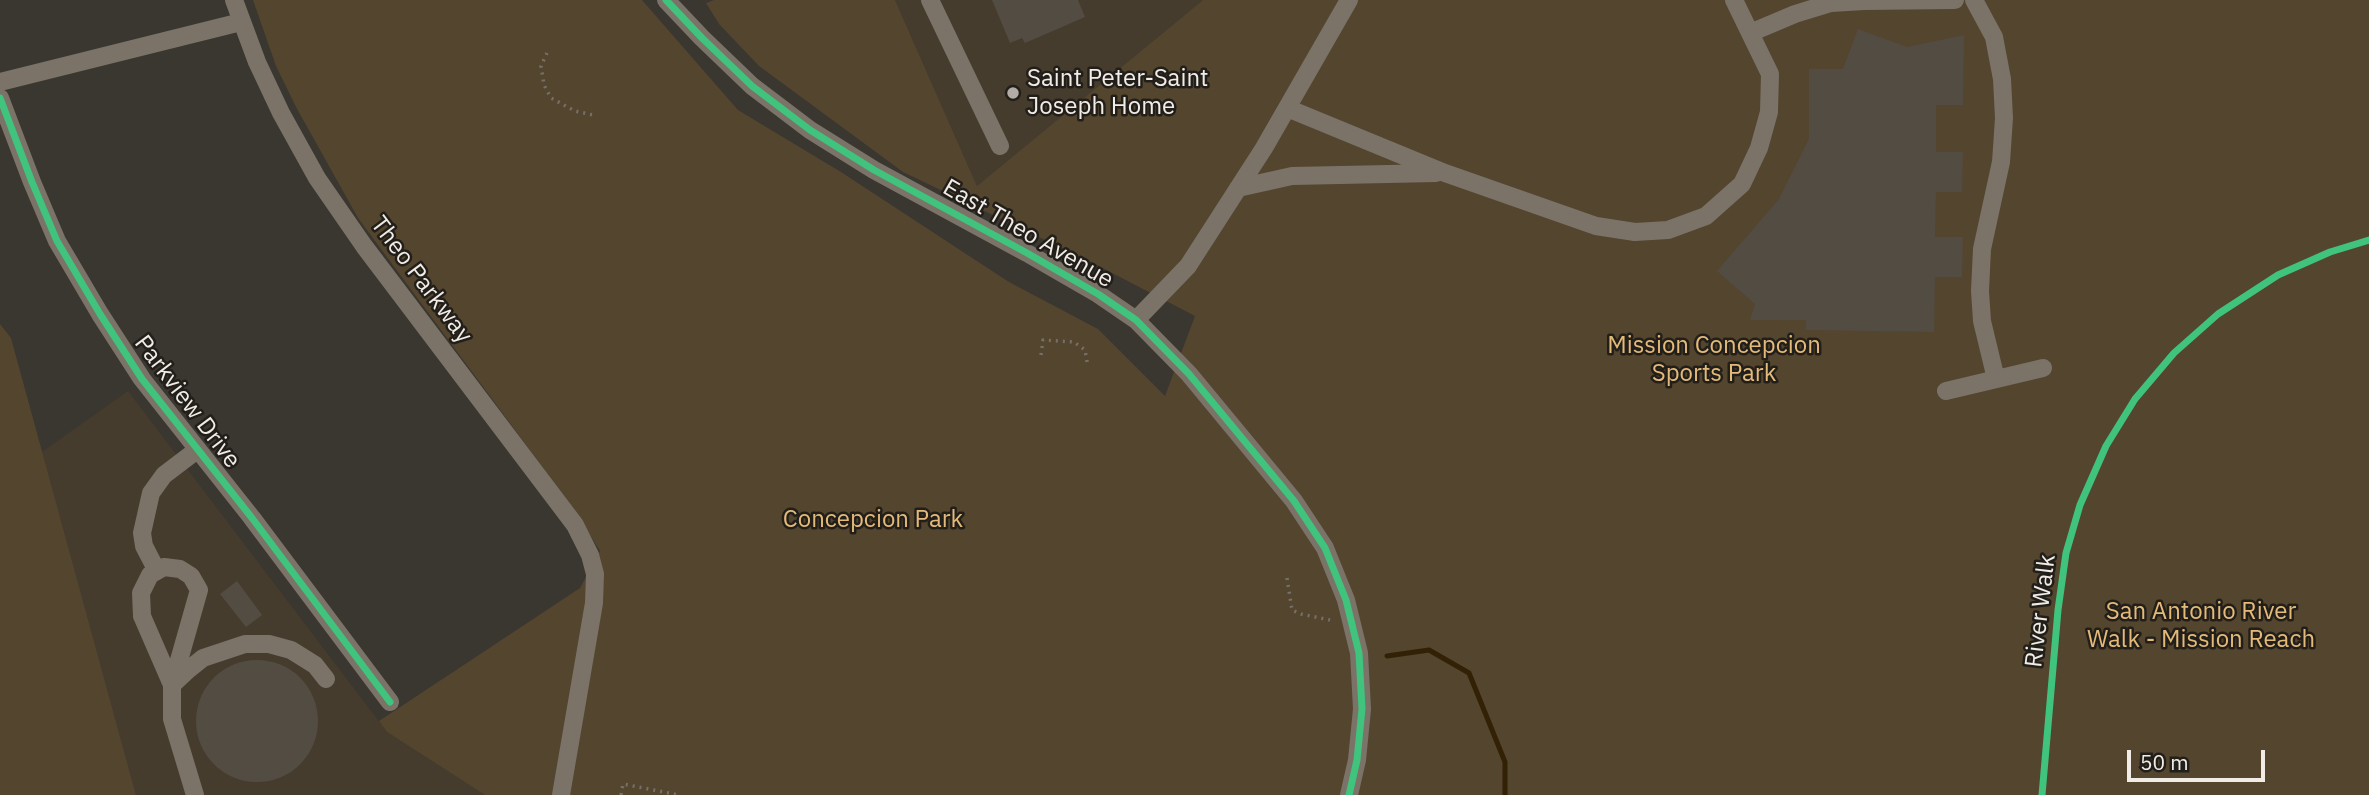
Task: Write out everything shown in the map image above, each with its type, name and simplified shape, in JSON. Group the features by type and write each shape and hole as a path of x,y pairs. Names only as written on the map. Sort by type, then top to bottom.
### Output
{"street":[{"name":"Theo Parkway","path":"234,0 281,113 317,178 364,246 575,525 590,555 595,574 591,626 561,795"},
{"name":"East Theo Avenue","path":"666,0 752,86 810,130 874,170 1098,294 1136,320 1189,374 1294,501 1325,548 1346,600 1359,653 1362,709 1357,760 1349,795"},
{"path":"930,0 1000,146"},
{"path":"1136,320 1188,266 1287,108 1349,0"},
{"path":"1287,108 1445,173 1596,226 1635,232 1668,230 1706,216 1742,184 1759,148 1769,112 1770,75 1734,0"},
{"path":"1750,33 1831,4 1955,0"},
{"path":"1974,0 1994,37 2002,79 2004,118 2001,162 1982,249 1980,291 1982,321 1996,379"},
{"path":"0,82 241,22"},
{"name":"Parkview Drive","path":"0,98 57,241 100,314 142,379 252,517 390,702"},
{"path":"1238,188 1292,176 1445,173"},
{"path":"1946,391 2043,368"},
{"path":"157,571 144,546 142,533 151,493 164,475 197,450"},
{"path":"172,685 142,616 141,593 150,575 164,567 180,569 191,576 199,590 172,685 172,719 195,795"},
{"path":"172,685 203,659 245,644 268,644 291,650 315,665 326,679"}],"path":[{"path":"547,53 541,66 544,85 551,98 575,111 593,115"},
{"path":"1041,355 1043,340 1074,342 1085,350 1088,367"},
{"path":"1287,578 1292,610 1330,620"},
{"path":"621,795 623,784 679,795"}],"shaded area":[{"name":"Saint Peter-Saint Joseph Home","path":"895,0 1203,0 977,186"},
{"path":"128,391 387,732 485,795 136,795 42,452"}],"green space":[{"path":"253,0 642,0 738,110 841,172 1009,282 1098,329 1165,396 1195,316 1089,261 903,172 759,66 719,24 706,3 714,0 895,0 977,186 1203,0 2369,0 2369,795 485,795 387,732 379,721 580,588 600,551 575,511 358,218 276,66"},
{"path":"0,324 11,338 136,795 0,795"}],"building":[{"path":"992,0 1078,0 1085,17 1025,43 1022,38 1010,43"},
{"path":"1858,29 1907,47 1964,35 1963,105 1936,105 1936,152 1963,152 1962,192 1936,192 1935,237 1963,237 1962,277 1935,277 1934,332 1806,330 1806,320 1750,320 1755,304 1717,271 1779,199 1809,139 1809,69 1843,69"},
{"path":"237,581 262,615 246,627 220,594"},
{"path":"257,660 280,665 300,678 313,698 318,721 313,744 300,764 280,777 257,782 234,777 214,764 201,744 196,721 201,698 214,678 234,665"}],"waterway":[{"path":"1387,656 1429,650 1469,673 1505,762 1505,795"}],"cycle path":[{"path":"666,0 752,86 810,130 874,170 1098,294 1136,320 1189,374 1294,501 1325,548 1346,600 1359,653 1362,709 1357,760 1349,795"},
{"path":"0,98 57,241 100,314 142,379 252,518 390,702"},
{"name":"River Walk","path":"2042,795 2058,610 2066,553 2080,505 2106,446 2135,399 2174,353 2218,314 2278,275 2330,252 2369,240"}],"place":[{"name":"Saint Peter-Saint Joseph Home","path":"1013,93"}],"park label":[{"name":"Mission Concepcion Sports Park","path":"1714,360"},
{"name":"Concepcion Park","path":"873,520"},
{"name":"San Antonio River Walk - Mission Reach","path":"2201,626"}]}
